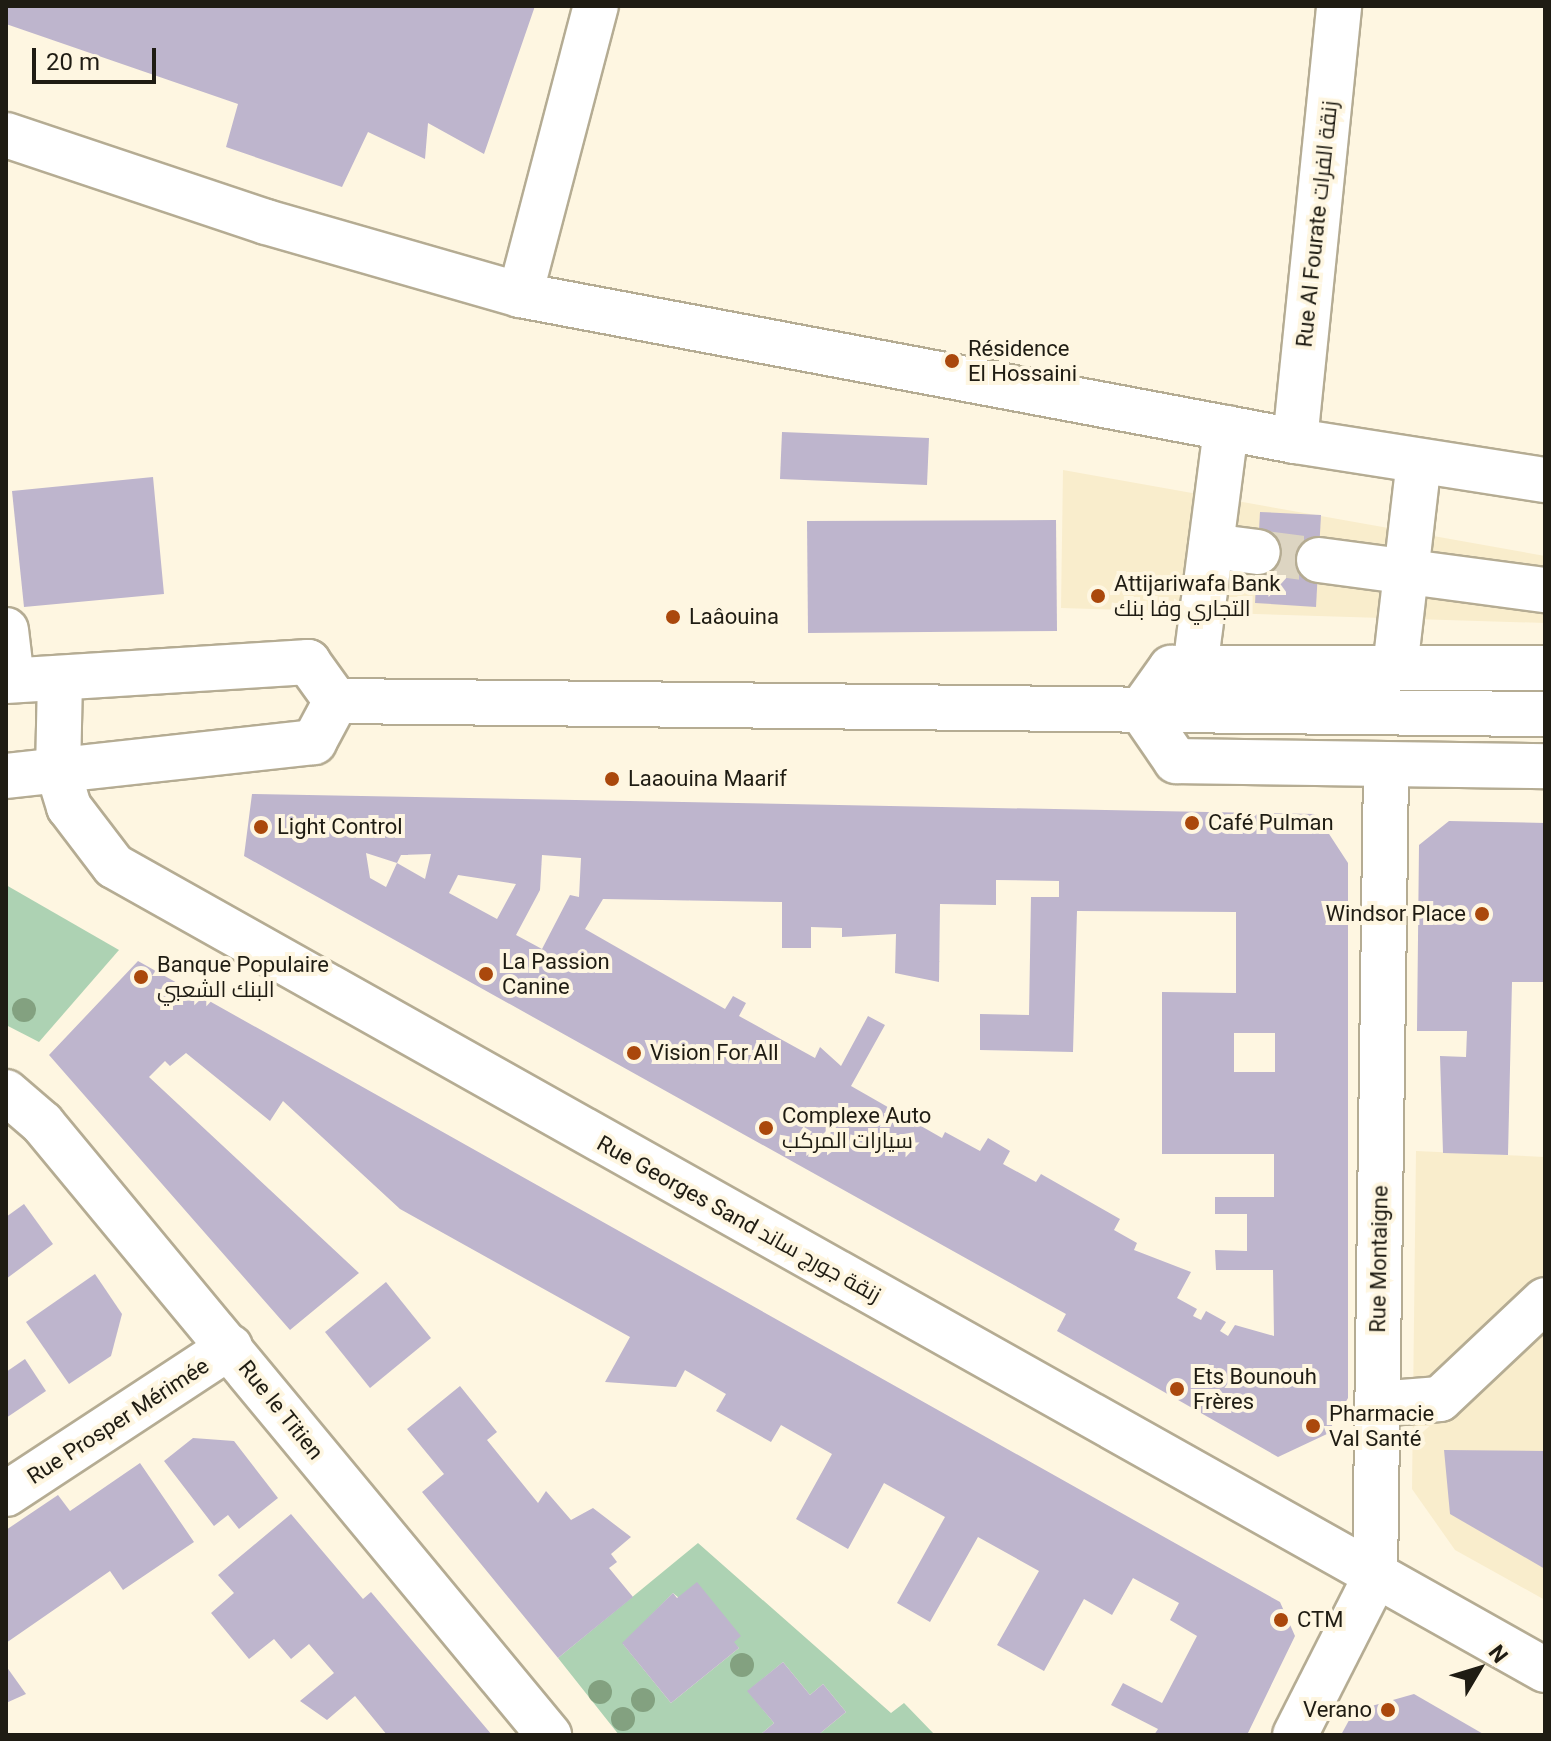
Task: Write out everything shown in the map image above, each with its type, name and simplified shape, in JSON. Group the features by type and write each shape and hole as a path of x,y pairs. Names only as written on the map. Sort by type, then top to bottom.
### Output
{"street":[{"path":"520,295 596,6"},
{"name":"Rue Al Fourate زنقة الفرات","path":"1295,441 1339,6"},
{"path":"6,135 266,222 520,295 1295,441 1545,480"},
{"path":"1195,668 1226,428"},
{"path":"1395,668 1419,461"},
{"path":"1211,546 1258,552"},
{"path":"1319,560 1545,590"},
{"path":"6,630 9,680 308,662 336,701"},
{"path":"1141,710 1171,668 1545,668"},
{"name":"Rue Georges Sand زنقة جورج ساند","path":"60,678 58,771 69,807 114,866 1545,1670"},
{"path":"336,701 1545,714"},
{"path":"6,776 314,742 336,701"},
{"path":"1141,710 1176,761 1545,766"},
{"name":"Rue Montaigne","path":"1295,1735 1375,1577 1386,765"},
{"name":"Rue le Titien","path":"6,1092 42,1123 549,1735"},
{"path":"1377,1404 1440,1399 1545,1300"},
{"name":"Rue Prosper Mérimée","path":"6,1494 230,1347"}],"shaded area":[{"path":"1063,470 1545,556 1545,623 1061,608"},
{"path":"1416,1151 1545,1157 1545,1600 1455,1550 1412,1489"}],"green space":[{"path":"6,885 119,950 39,1042 6,1025"},
{"path":"698,1543 891,1713 904,1703 935,1735 818,1735 846,1712 823,1684 810,1695 783,1662 748,1691 774,1723 760,1735 619,1735 558,1658","holes":["673,1593 739,1648 671,1703 623,1644"]}],"building":[{"path":"6,6 535,6 484,154 428,123 425,159 368,132 342,187 226,147 238,104 6,24"},
{"path":"782,432 929,438 927,485 780,479"},
{"path":"153,477 164,594 24,607 12,491"},
{"path":"1260,512 1321,515 1316,607 1255,603"},
{"path":"1056,520 1057,631 808,633 807,521"},
{"path":"252,794 1316,814 1348,863 1348,1398 1327,1434 1278,1457 1057,1331 1066,1314 244,856","holes":["366,853 397,863 386,887 370,878","431,854 425,879 397,863 401,855","542,855 581,858 579,897 570,895 542,949 516,935 540,890","458,875 516,884 497,919 449,893","996,880 1059,881 1059,897 1031,897 1029,1015 980,1014 980,1050 1073,1052 1077,911 1236,912 1236,993 1162,992 1162,1154 1274,1154 1274,1197 1215,1197 1215,1214 1247,1214 1247,1251 1215,1250 1216,1270 1273,1270 1274,1336 1235,1325 1228,1336 1220,1331 1226,1322 1206,1311 1201,1320 1193,1316 1197,1309 1177,1298 1191,1272 1134,1250 1137,1243 1114,1230 1120,1219 1041,1174 1036,1182 1003,1164 1010,1151 988,1138 980,1151 945,1132 942,1138 851,1086 885,1025 868,1016 841,1066 820,1047 815,1058 739,1016 746,1003 733,996 725,1009 585,929 603,899 782,902 782,948 811,948 811,927 842,928 842,937 896,934 895,973 939,982 940,904 996,905","1234,1033 1275,1033 1275,1072 1234,1072"]},
{"name":"Windsor Place","path":"1449,821 1545,823 1545,982 1512,982 1508,1155 1443,1153 1440,1056 1466,1057 1467,1031 1417,1031 1419,845"},
{"path":"138,961 1280,1602 1295,1636 1247,1735 1154,1735 1158,1729 1111,1705 1123,1683 1162,1703 1197,1636 1170,1620 1179,1603 1133,1578 1112,1615 1084,1599 1044,1671 997,1645 1039,1571 978,1537 930,1622 897,1603 945,1517 884,1483 848,1549 796,1519 832,1454 781,1425 771,1442 716,1411 726,1394 685,1370 676,1387 605,1382 630,1337 400,1209 283,1101 270,1121 186,1053 170,1066 165,1061 149,1077 359,1273 290,1330 49,1055"},
{"path":"24,1204 53,1244 6,1279 6,1217"},
{"path":"95,1274 122,1314 111,1356 69,1384 26,1322"},
{"path":"386,1282 431,1338 370,1388 325,1332"},
{"path":"25,1359 46,1391 6,1418 6,1372"},
{"path":"460,1386 497,1432 487,1440 538,1503 546,1491 571,1520 593,1508 631,1537 611,1554 617,1562 609,1568 633,1597 558,1658 422,1492 444,1474 407,1429"},
{"path":"193,1438 234,1441 278,1498 239,1529 228,1515 214,1526 164,1461"},
{"path":"1444,1450 1545,1451 1545,1569 1450,1514"},
{"path":"140,1463 194,1542 123,1590 110,1571 6,1643 6,1530 58,1495 70,1511"},
{"path":"291,1514 363,1599 371,1592 492,1735 387,1735 355,1696 327,1720 300,1701 334,1673 309,1644 291,1659 274,1639 249,1659 211,1613 234,1593 218,1575"},
{"path":"697,1582 741,1636 734,1642 739,1648 671,1703 622,1643 673,1593 677,1598"},
{"path":"783,1662 810,1695 823,1684 846,1712 818,1735 760,1735 774,1723 747,1691"},
{"path":"6,1666 26,1694 6,1703"},
{"path":"1414,1694 1485,1735 1341,1735 1354,1711"}],"tunnel":[{"path":"1258,552 1319,560"}],"place":[{"name":"Résidence El Hossaini","path":"952,361"},
{"name":"Attijariwafa Bank التجاري وفا بنك","path":"1098,596"},
{"name":"Laâouina","path":"673,617"},
{"name":"Laaouina Maarif","path":"612,779"},
{"name":"Café Pulman","path":"1192,823"},
{"name":"Light Control","path":"261,827"},
{"name":"Windsor Place","path":"1482,914"},
{"name":"La Passion Canine","path":"486,974"},
{"name":"Banque Populaire البنك الشعبي","path":"141,977"},
{"name":"Vision For All","path":"634,1053"},
{"name":"Complexe Auto سيارات المركب","path":"766,1128"},
{"name":"Ets Bounouh Frères","path":"1177,1389"},
{"name":"Pharmacie Val Santé","path":"1313,1426"},
{"name":"CTM","path":"1281,1620"},
{"name":"Verano","path":"1388,1710"}]}
